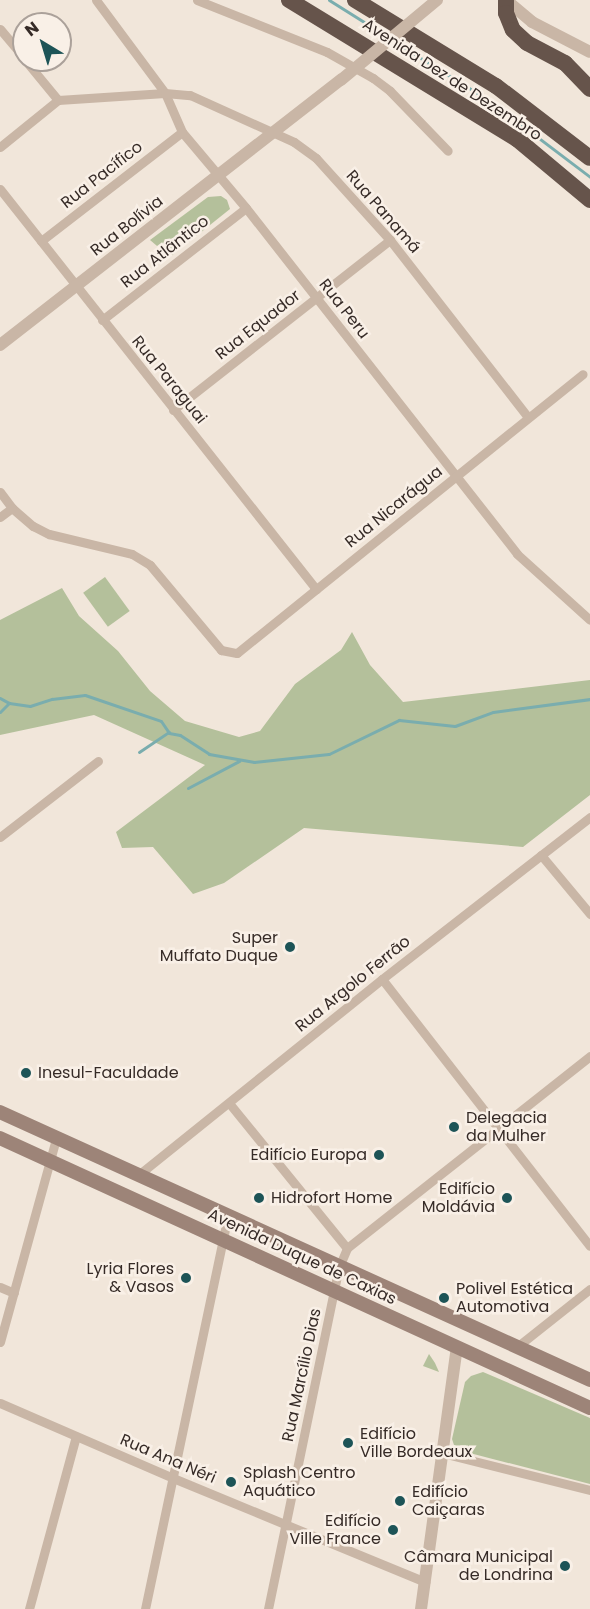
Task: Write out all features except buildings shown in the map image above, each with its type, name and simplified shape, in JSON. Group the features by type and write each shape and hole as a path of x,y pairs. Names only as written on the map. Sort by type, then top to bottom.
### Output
{"highway":[{"name":"Avenida Dez de Dezembro","path":"289,0 517,139 590,200"},
{"name":"Avenida Dez de Dezembro","path":"355,0 496,86 590,158"},
{"path":"506,0 506,13 513,30 527,43 565,63 590,89"}],"main road":[{"name":"Avenida Duque de Caxias","path":"0,1112 590,1380"},
{"name":"Avenida Duque de Caxias","path":"0,1138 335,1289 590,1408"},
{"path":"153,1207 179,1211 191,1200"},
{"path":"386,1313 397,1292"},
{"path":"531,1381 543,1358"}],"street":[{"name":"Rua Peru","path":"96,0 165,93 182,132 220,174 517,554 590,620"},
{"path":"197,0 327,52 374,78 390,91 447,151"},
{"name":"Rua Bolívia","path":"0,345 274,133 437,0"},
{"path":"506,0 532,22 590,52"},
{"path":"0,29 12,43"},
{"path":"0,147 58,100 35,72"},
{"name":"Rua Panamá","path":"58,100 165,93 190,95 294,142 316,158 390,240 528,417"},
{"name":"Rua Pacífico","path":"41,242 182,132"},
{"name":"Rua Paraguai","path":"0,189 316,589"},
{"name":"Rua Atlântico","path":"102,320 246,208"},
{"name":"Rua Equador","path":"173,410 390,240"},
{"name":"Rua Nicarágua","path":"12,508 33,526 49,534 132,554 150,565 221,650 237,653 583,374"},
{"path":"0,492 12,508 0,517"},
{"path":"0,837 98,761"},
{"name":"Rua Argolo Ferrão","path":"137,1176 382,979 590,817"},
{"path":"540,855 590,914"},
{"path":"382,979 590,1246"},
{"path":"229,1103 347,1248 590,1056"},
{"path":"0,1342 56,1138"},
{"path":"145,1609 228,1216"},
{"name":"Rua Marcílio Dias","path":"268,1609 339,1266 347,1248"},
{"path":"0,1287 14,1293"},
{"path":"518,1346 590,1289"},
{"path":"421,1609 457,1347"},
{"name":"Rua Ana Néri","path":"0,1403 173,1478 425,1582"},
{"path":"29,1609 76,1436"},
{"path":"442,1453 590,1490"}],"green space":[{"path":"221,196 227,200 230,209 170,257 150,240 208,197"},
{"path":"105,577 130,611 108,627 83,593"},
{"path":"62,588 79,616 118,651 150,691 185,721 239,737 260,731 295,684 341,650 352,632 370,665 403,702 590,680 590,795 523,847 304,828 224,883 193,894 153,847 122,848 116,832 205,765 94,715 0,735 0,620"},
{"path":"429,1354 435,1363 439,1372 423,1366"},
{"path":"483,1372 590,1418 590,1484 462,1451 454,1445 452,1439 465,1382 471,1376"}],"waterway":[{"path":"329,0 388,37"},
{"path":"393,41 490,101 590,177"},
{"path":"0,698 9,703 30,706 52,699 85,695 161,721 169,733 180,735 209,754 254,762 329,754 399,720 455,726 493,712 590,699"},
{"path":"0,712 9,703"},
{"path":"139,752 169,732"},
{"path":"188,788 239,761"}],"place":[{"name":"Super Muffato Duque","path":"290,947"},
{"name":"Inesul-Faculdade","path":"26,1073"},
{"name":"Delegacia da Mulher","path":"454,1127"},
{"name":"Edifício Europa","path":"379,1155"},
{"name":"Hidrofort Home","path":"259,1198"},
{"name":"Edifício Moldávia","path":"507,1198"},
{"name":"Lyria Flores & Vasos","path":"186,1278"},
{"name":"Polivel Estética Automotiva","path":"444,1298"},
{"name":"Edifício Ville Bordeaux","path":"348,1443"},
{"name":"Splash Centro Aquático","path":"231,1482"},
{"name":"Edifício Caiçaras","path":"400,1501"},
{"name":"Edifício Ville France","path":"393,1530"},
{"name":"Câmara Municipal de Londrina","path":"565,1566"}]}
